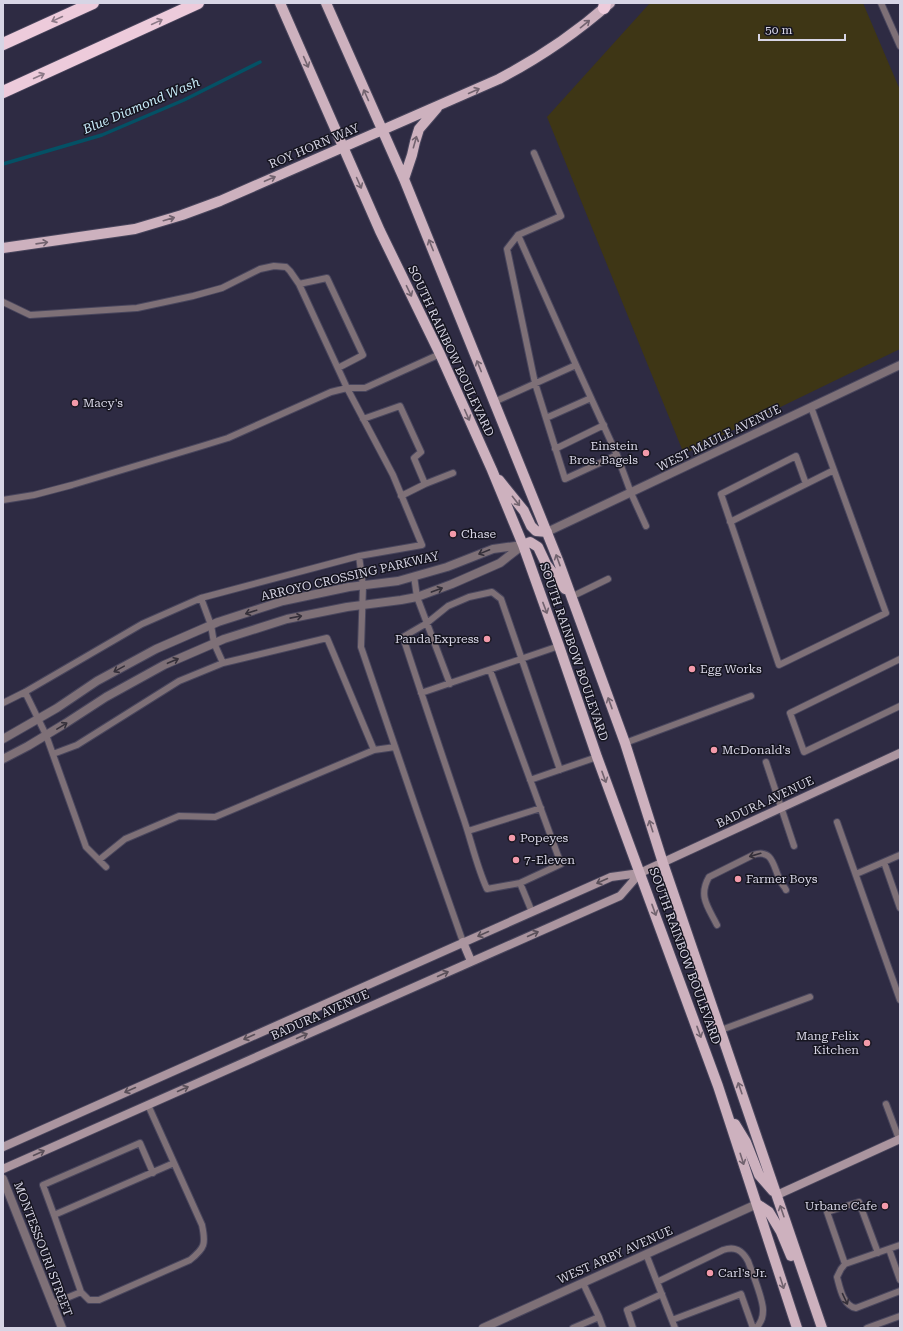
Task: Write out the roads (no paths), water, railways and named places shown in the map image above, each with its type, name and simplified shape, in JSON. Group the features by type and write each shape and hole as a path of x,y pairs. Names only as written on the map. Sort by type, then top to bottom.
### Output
{"highway":[{"path":"3,44 93,3"},
{"path":"3,92 198,3"}],"main road":[{"name":"SOUTH RAINBOW BOULEVARD","path":"280,3 380,231 440,354 492,470 522,545 597,757 726,1109 797,1328"},
{"name":"ROY HORN WAY","path":"3,248 135,229 182,215 220,201 499,79 554,47 606,5"},
{"name":"SOUTH RAINBOW BOULEVARD","path":"327,6 404,179 547,532 625,743 663,863 822,1328"},
{"path":"404,179 419,129 438,106"},
{"path":"492,470 524,511 531,526 536,531 547,532"},
{"path":"522,545 530,542 538,547 546,564 571,597"},
{"name":"BADURA AVENUE","path":"3,1147 611,877 640,874 900,753"},
{"name":"BADURA AVENUE","path":"3,1169 620,896 640,874"},
{"path":"463,942 471,961"},
{"path":"726,1109 746,1142 759,1175 777,1195 900,1139"},
{"path":"757,1204 769,1212 781,1232 818,1317"}],"street":[{"name":"WEST MAULE AVENUE","path":"547,532 900,365"},
{"name":"ARROYO CROSSING PARKWAY","path":"3,739 39,719 97,681 156,648 212,625 283,601 349,587 398,581 447,567 493,548 522,545"},
{"path":"3,759 46,735 106,697 164,665 224,638 287,619 346,607 417,597 452,584 500,563 522,545"},
{"name":"MONTESSOURI STREET","path":"3,1179 62,1328"},
{"name":"WEST ARBY AVENUE","path":"483,1328 757,1204"}],"lane":[{"path":"881,3 900,46"},
{"path":"534,153 561,216 518,235 507,249 535,383 564,479 617,455"},
{"path":"518,235 604,425 646,526"},
{"path":"3,302 30,315 137,308 222,288 260,269 274,266 286,267 299,284 347,388 392,475 422,545 359,556 201,598 142,624 26,692 3,703"},
{"path":"299,284 327,278 363,355 338,368"},
{"path":"3,500 34,495 64,487 228,438 331,392 347,388 365,388 440,354"},
{"path":"494,402 576,365"},
{"path":"546,418 591,398"},
{"path":"363,419 400,406 422,452 414,458 425,484"},
{"path":"806,484 796,456 721,494 779,665 886,613 811,407"},
{"path":"555,449 604,425"},
{"path":"730,522 834,470"},
{"path":"401,496 425,484 453,473"},
{"path":"359,556 363,586 361,647 463,942"},
{"path":"414,576 417,597 450,684"},
{"path":"571,597 608,579"},
{"path":"490,670 561,864 520,883 487,889 481,875 468,831 421,693 404,637 427,623 448,606 469,597 492,592 501,598 560,770"},
{"path":"201,598 212,625 214,643 223,663"},
{"path":"53,754 77,745 179,681 223,663 327,638 374,750"},
{"path":"421,693 559,646"},
{"path":"900,659 790,714 804,752 900,706"},
{"path":"26,692 46,735 86,847 106,867"},
{"path":"625,743 751,696"},
{"path":"98,860 125,839 179,816 215,817 374,750 395,747"},
{"path":"530,780 597,757"},
{"path":"766,762 794,846"},
{"path":"468,831 541,808"},
{"path":"837,822 900,1000"},
{"path":"717,925 704,898 704,890 710,877 753,855 759,853 764,854 772,859 781,882 786,890"},
{"path":"856,874 900,855"},
{"path":"884,862 900,908"},
{"path":"520,883 532,912"},
{"path":"721,1030 810,997"},
{"path":"886,1104 900,1139"},
{"path":"148,1105 202,1225 205,1238 200,1252 190,1260 99,1300 89,1300 81,1292 43,1184 140,1143 153,1172"},
{"path":"54,1215 174,1164"},
{"path":"845,1264 827,1212 859,1202 878,1253"},
{"path":"900,1245 845,1264 837,1277 846,1304 850,1307 856,1308 900,1291"},
{"path":"657,1282 723,1250 737,1248 748,1261 763,1305 761,1321 754,1328 741,1294 672,1320"},
{"path":"889,1249 900,1280"},
{"path":"646,1254 675,1328"},
{"path":"583,1283 603,1328"},
{"path":"52,1304 81,1292"},
{"path":"633,1328 627,1310 662,1294"},
{"path":"867,1328 900,1316"},
{"path":"573,1328 599,1317"}],"waterway":[{"name":"Blue Diamond Wash","path":"3,164 102,135 184,100 260,62"}],"place":[{"name":"Macy's","path":"75,403"},
{"name":"Einstein Bros. Bagels","path":"646,453"},
{"name":"Chase","path":"453,534"},
{"name":"Panda Express","path":"487,639"},
{"name":"Egg Works","path":"692,669"},
{"name":"McDonald's","path":"714,750"},
{"name":"Popeyes","path":"512,838"},
{"name":"7-Eleven","path":"516,860"},
{"name":"Farmer Boys","path":"738,879"},
{"name":"Mang Felix Kitchen","path":"867,1043"},
{"name":"Urbane Cafe","path":"885,1206"},
{"name":"Carl's Jr.","path":"710,1273"}]}
